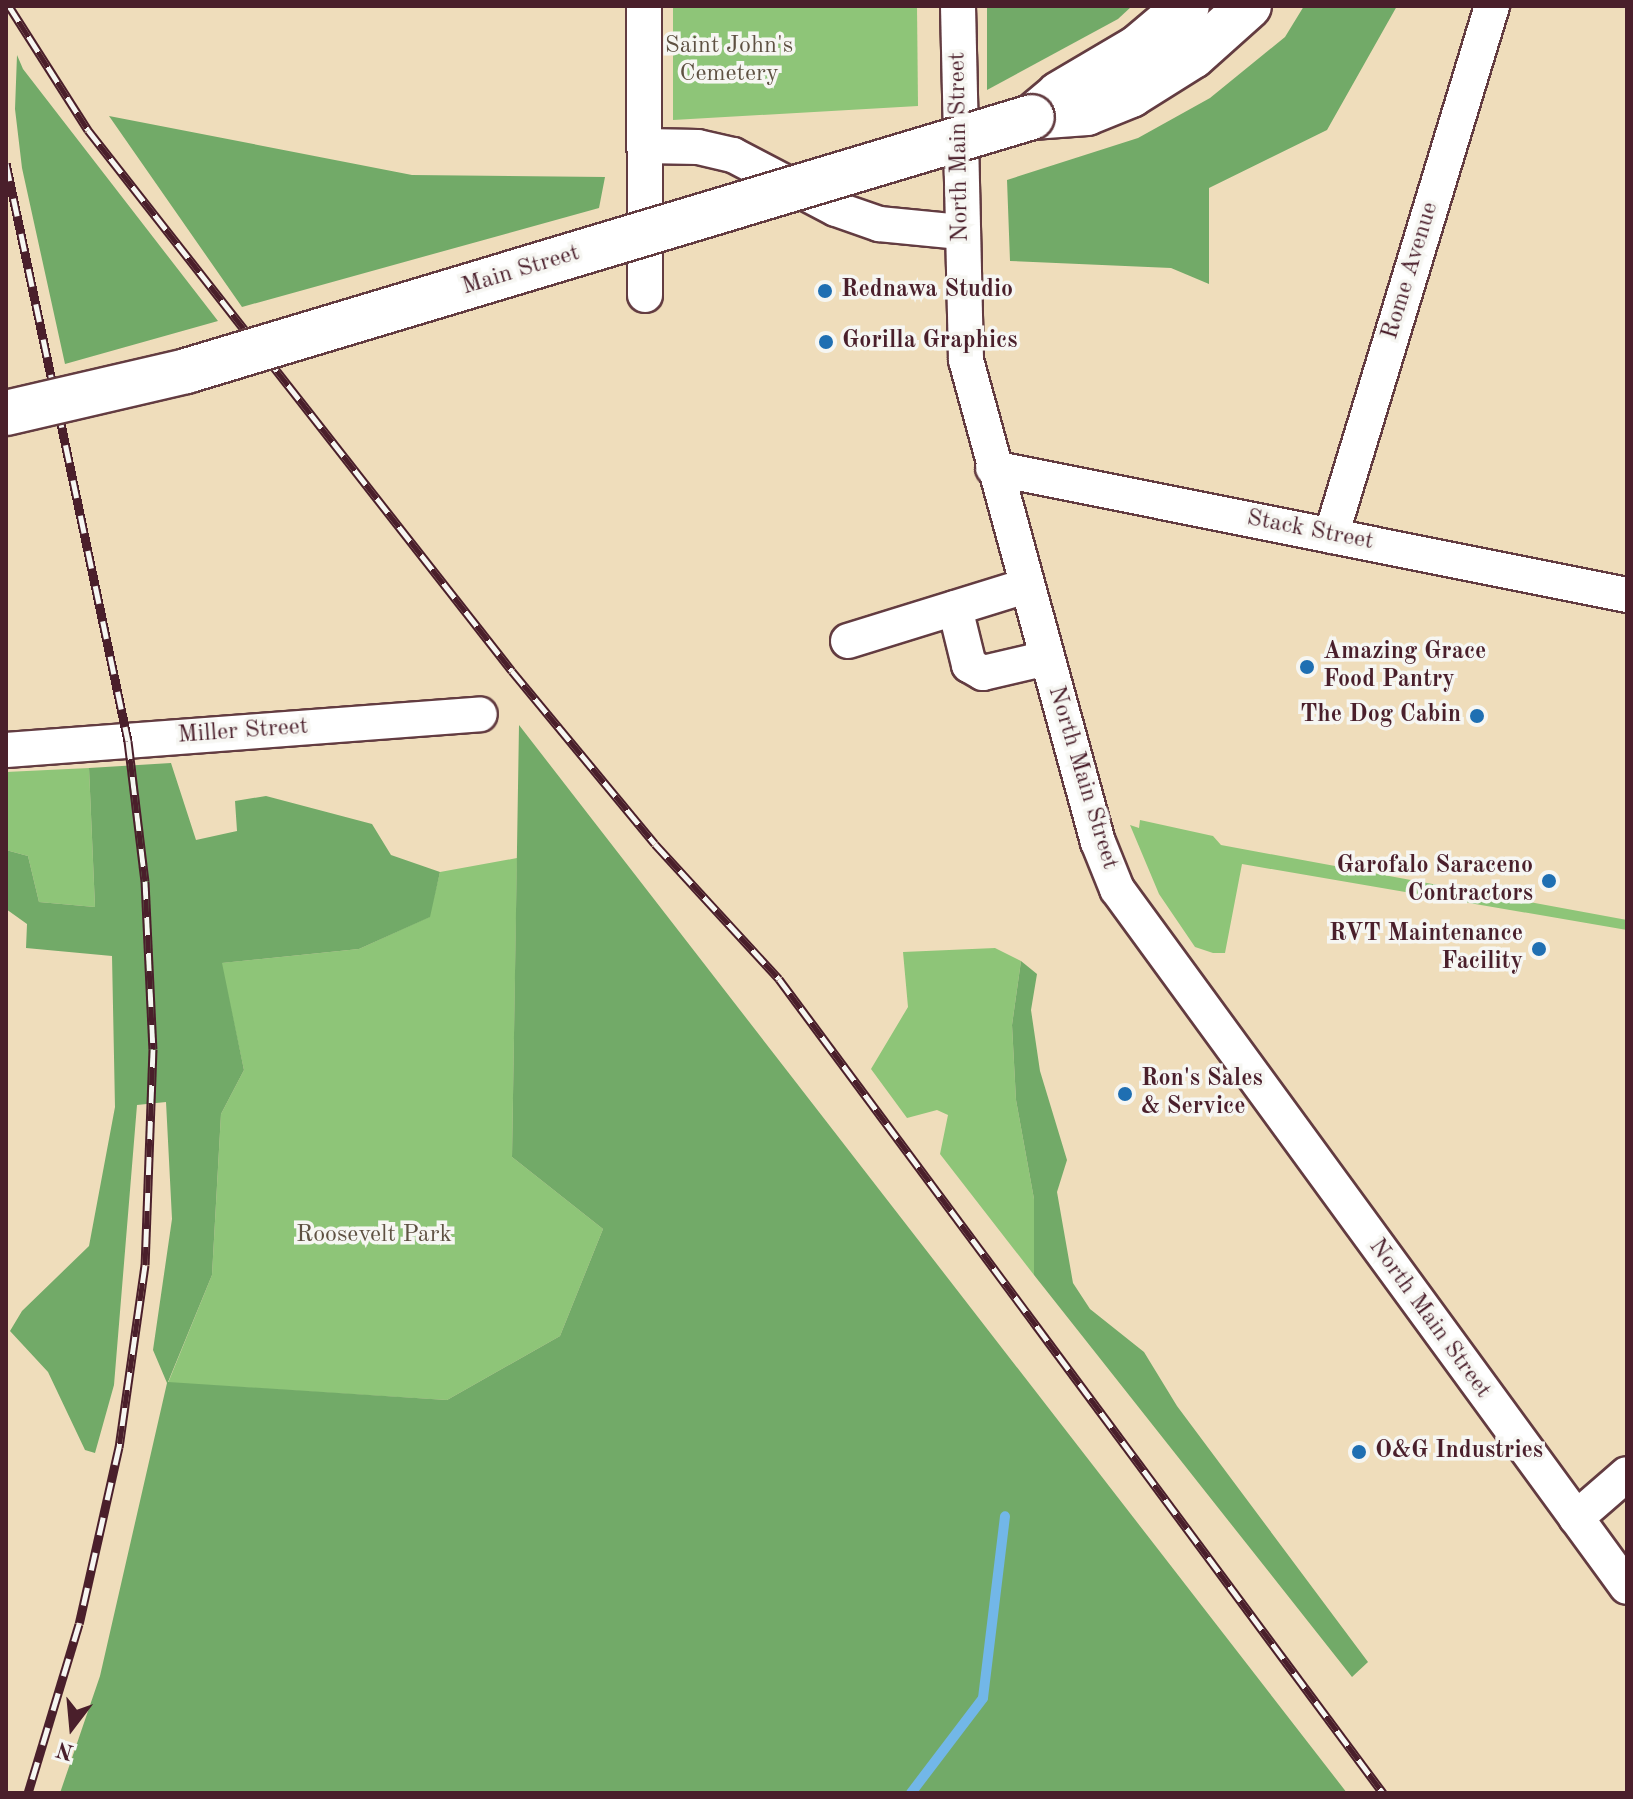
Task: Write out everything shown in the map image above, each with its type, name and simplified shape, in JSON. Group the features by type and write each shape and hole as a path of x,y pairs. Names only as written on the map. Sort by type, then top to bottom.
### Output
{"highway":[{"name":"Main Street","path":"1032,117 1059,94 1137,48 1187,6"},
{"name":"Main Street","path":"6,413 186,371 1032,117 1087,113 1131,95 1193,56 1249,6"}],"street":[{"path":"644,6 645,295"},
{"name":"North Main Street","path":"958,6 966,360 993,468 1098,842 1138,925 1627,1587"},
{"name":"Rome Avenue","path":"1331,536 1492,6"},
{"path":"645,146 698,147 733,155 879,224 961,232"},
{"name":"Stack Street","path":"993,468 1627,595"},
{"path":"848,641 1026,586"},
{"path":"955,608 969,665 983,673 1047,658"},
{"name":"Miller Street","path":"6,750 480,714"},
{"path":"1576,1518 1627,1474"}],"green space":[{"name":"Saint John's Cemetery","path":"673,6 917,6 918,106 673,120"},
{"path":"987,6 1132,6 1118,19 987,90"},
{"path":"1304,6 1397,6 1327,130 1209,188 1209,284 1171,268 1010,261 1007,180 1138,138 1210,98 1285,37"},
{"path":"17,55 23,69 218,321 65,364 22,168 15,109"},
{"path":"109,116 412,175 605,177 599,208 242,307"},
{"path":"519,725 1347,1793 60,1793 100,1676 167,1383 153,1350 172,1219 166,1102 137,1105 114,1385 95,1453 85,1450 48,1372 10,1331 22,1311 89,1246 115,1107 112,956 26,948 27,924 6,909 6,850 28,856 39,902 95,907 89,768 171,763 196,840 237,831 235,801 266,796 372,824 391,855 440,872 430,917 359,949 222,963 244,1070 221,1114 212,1275 168,1382 447,1400 560,1336 603,1229 512,1157"},
{"path":"89,768 95,907 39,902 28,856 6,850 6,772"},
{"path":"1140,820 1213,836 1221,845 1627,920 1627,930 1242,864 1225,953 1213,953 1195,947 1159,894 1130,825 1139,828"},
{"name":"Roosevelt Park","path":"517,858 512,1157 603,1229 560,1336 447,1400 168,1383 212,1275 221,1114 244,1070 221,963 359,949 429,917 440,872"},
{"path":"995,948 1021,961 1012,1025 1016,1100 1034,1199 1034,1275 940,1154 948,1115 937,1110 907,1118 871,1069 908,1007 903,952"},
{"path":"1021,961 1037,974 1031,1010 1040,1071 1067,1160 1057,1192 1073,1283 1090,1309 1144,1352 1177,1406 1368,1662 1352,1677 1034,1275 1034,1199 1016,1100 1012,1025"}],"waterway":[{"path":"911,1793 983,1698 1005,1516"}],"railway":[{"path":"9,6 88,130 512,671 655,844 779,979 1383,1793"},
{"path":"6,163 128,741 145,881 153,1049 145,1265 119,1447 79,1624 28,1793"}],"place":[{"name":"Rednawa Studio","path":"825,291"},
{"name":"Gorilla Graphics","path":"826,342"},
{"name":"Amazing Grace Food Pantry","path":"1307,667"},
{"name":"The Dog Cabin","path":"1477,716"},
{"name":"Garofalo Saraceno Contractors","path":"1549,881"},
{"name":"RVT Maintenance Facility","path":"1539,949"},
{"name":"Ron's Sales & Service","path":"1125,1094"},
{"name":"O&G Industries","path":"1359,1452"}]}
